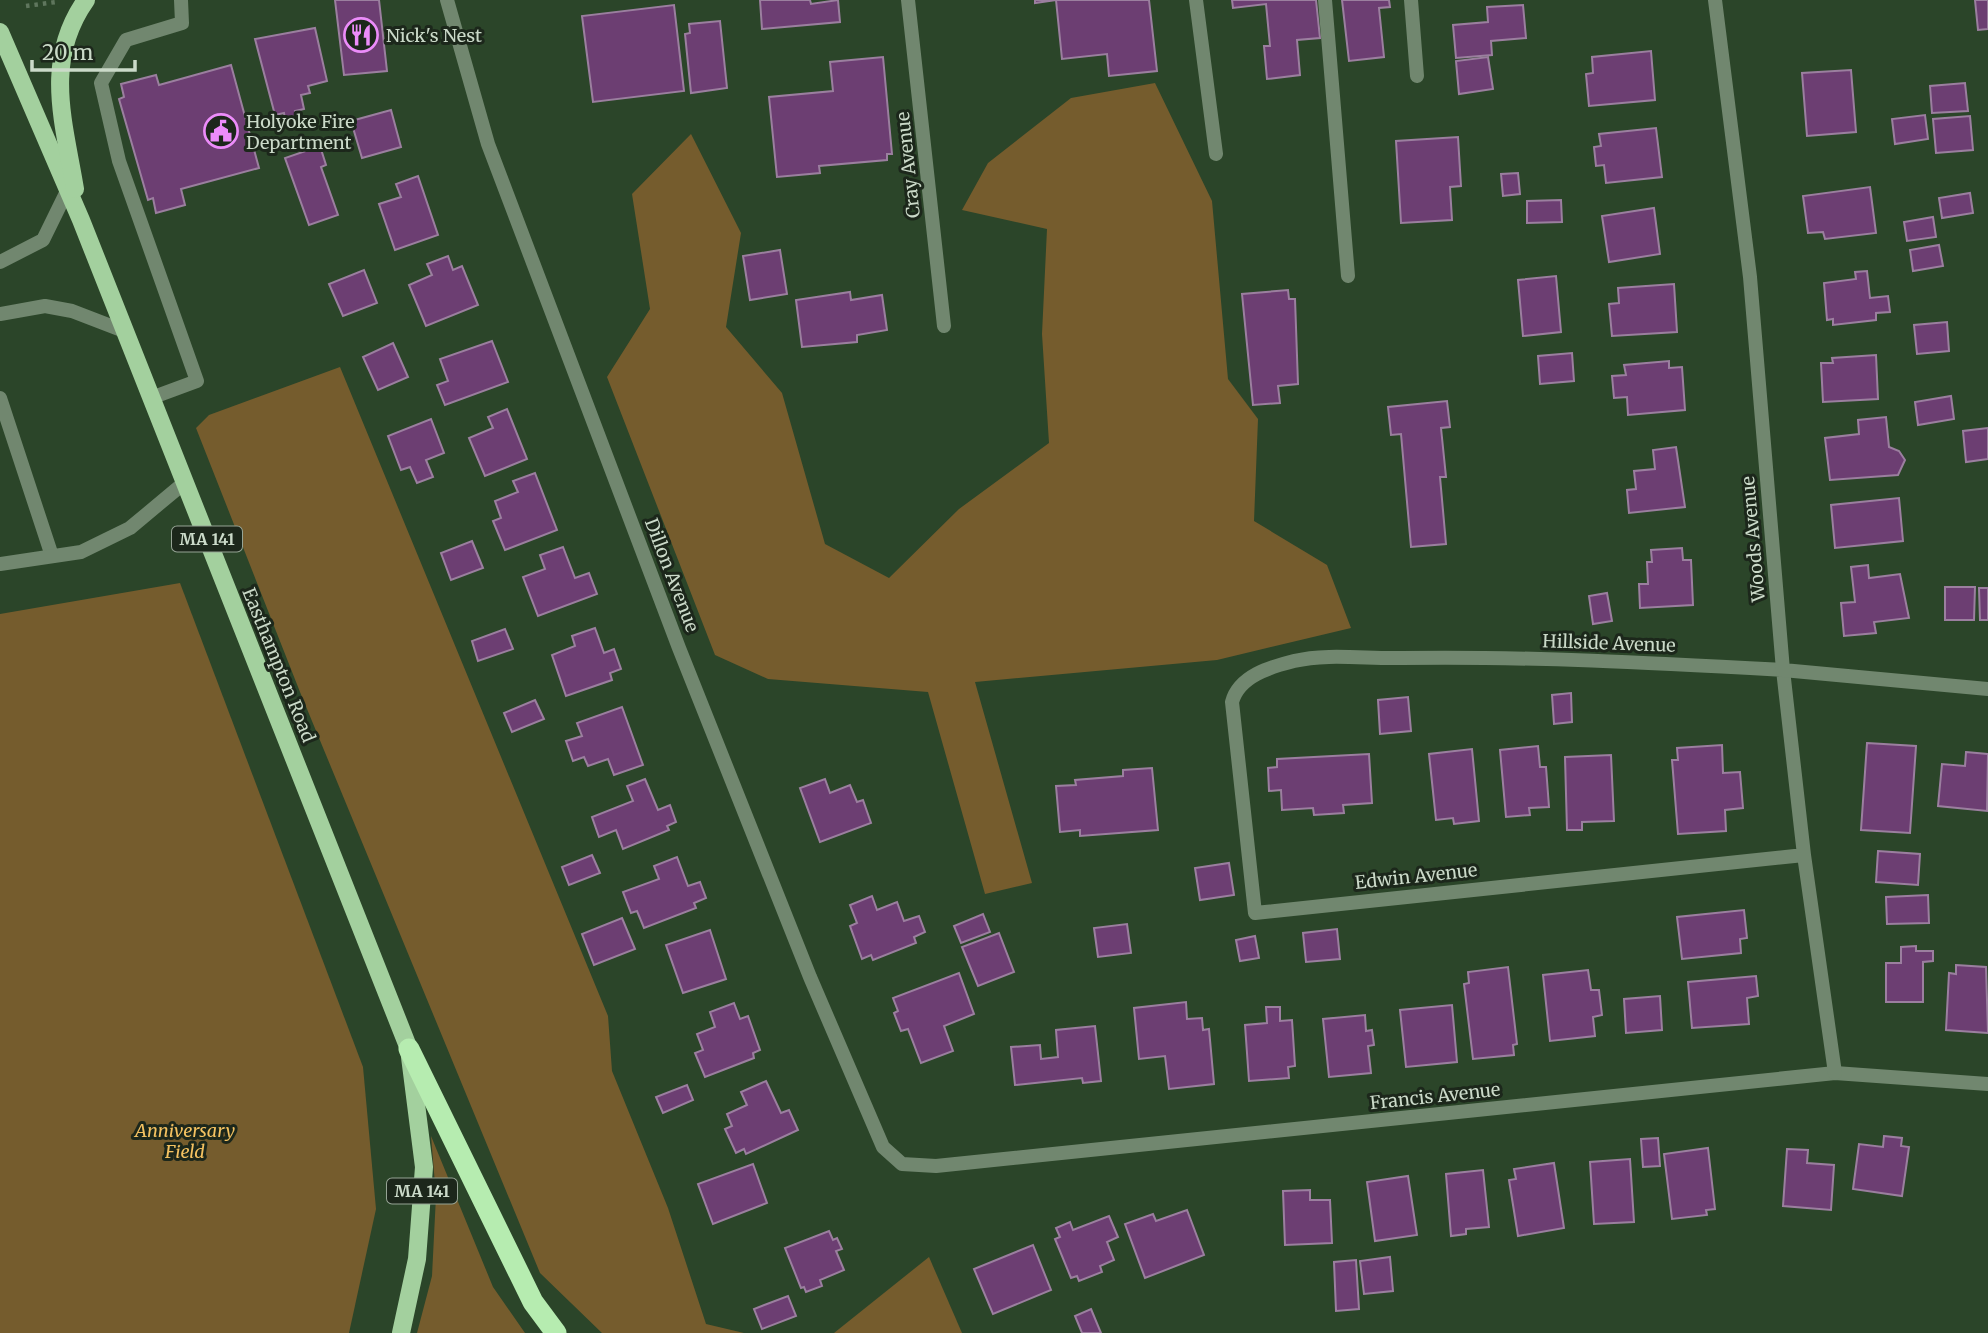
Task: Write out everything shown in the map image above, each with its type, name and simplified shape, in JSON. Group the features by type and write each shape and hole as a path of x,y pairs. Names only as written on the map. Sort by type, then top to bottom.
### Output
{"highway":[{"path":"409,1049 533,1302 556,1333"}],"main road":[{"path":"81,220 60,97 59,62 73,18 86,0"},
{"name":"Easthampton Road","path":"0,32 81,220 409,1049 424,1167 417,1259 401,1333"}],"street":[{"path":"151,398 197,381 119,160 101,83 126,40 182,23 181,0"},
{"name":"Dillon Avenue","path":"447,0 488,144 679,648 810,977 883,1147 890,1153"},
{"name":"Cray Avenue","path":"908,0 944,326"},
{"path":"1196,0 1216,154"},
{"path":"1325,0 1348,276"},
{"path":"1411,0 1417,76"},
{"name":"Woods Avenue","path":"1714,0 1749,277 1783,670 1804,855 1835,1073"},
{"path":"0,262 43,240 68,189"},
{"path":"0,314 45,306 72,312 124,331"},
{"path":"0,398 52,556"},
{"path":"0,564 80,552 130,528 184,482"},
{"name":"Hillside Avenue","path":"1235,690 1255,674 1296,660 1449,657 1783,670 1988,689"},
{"name":"Edwin Avenue","path":"1235,690 1232,702 1255,913 1804,855"},
{"name":"Francis Avenue","path":"890,1153 902,1164 936,1166 1835,1073 1988,1084"}],"path":[{"path":"26,6 62,2"}],"green space":[{"path":"1155,83 1212,201 1228,379 1258,419 1254,521 1327,565 1351,628 1217,660 975,682 1032,883 985,894 928,692 768,679 715,655 607,377 650,309 632,194 691,134 741,233 726,327 782,393 825,544 889,578 959,509 1049,443 1042,334 1047,229 962,210 988,163 1071,98"},
{"path":"340,367 608,1016 612,1071 668,1208 706,1324 744,1333 602,1333 540,1273 300,692 196,428 209,415"},
{"name":"Anniversary Field","path":"180,583 363,1067 376,1209 349,1333 0,1333 0,614"},
{"path":"431,1136 493,1287 525,1333 417,1333 432,1276 436,1196"},
{"path":"929,1257 962,1333 834,1333"}],"building":[{"name":"Nick's Nest","path":"335,0 379,0 387,71 344,75"},
{"path":"760,0 810,0 811,4 838,0 840,22 762,29"},
{"path":"1035,0 1056,0 1035,3"},
{"path":"1056,0 1149,0 1157,71 1109,76 1107,54 1062,59"},
{"path":"1232,0 1316,0 1320,38 1297,40 1300,75 1267,79 1264,46 1270,46 1266,4 1233,8"},
{"path":"1342,0 1389,0 1390,7 1379,8 1384,57 1349,61"},
{"path":"1975,0 1988,0 1988,29 1978,30"},
{"path":"674,5 684,91 593,102 582,16"},
{"path":"1523,5 1526,38 1491,41 1492,55 1456,58 1453,25 1488,22 1487,7"},
{"path":"720,21 727,88 691,93 685,34 690,33 689,24"},
{"path":"315,28 327,81 308,86 310,93 301,95 304,109 295,111 296,116 285,119 284,113 275,115 255,39"},
{"path":"1651,51 1655,100 1589,106 1586,74 1593,73 1592,57"},
{"path":"883,57 892,154 887,154 887,160 819,166 820,173 777,177 769,97 833,91 830,62"},
{"path":"1488,57 1493,89 1459,94 1456,61"},
{"path":"231,65 259,168 181,189 185,205 156,213 153,198 148,200 119,99 124,97 121,84 156,75 159,85"},
{"path":"1851,70 1856,132 1807,136 1802,73"},
{"path":"1965,83 1968,111 1932,113 1930,86"},
{"path":"391,110 401,147 362,158 351,121"},
{"path":"1925,115 1928,139 1895,144 1892,119"},
{"path":"1970,116 1973,150 1936,153 1933,119"},
{"path":"1656,128 1662,177 1606,183 1604,165 1596,166 1594,147 1601,146 1599,134"},
{"path":"1458,137 1461,186 1450,187 1452,220 1401,223 1396,141"},
{"path":"320,146 326,165 321,167 338,215 309,225 285,158"},
{"path":"1518,173 1520,194 1503,196 1501,174"},
{"path":"418,176 438,235 395,250 379,204 401,197 396,184"},
{"path":"1870,187 1876,233 1825,239 1823,232 1808,233 1803,196"},
{"path":"1970,193 1973,213 1942,218 1939,198"},
{"path":"1561,200 1562,222 1527,223 1527,201"},
{"path":"1654,208 1660,254 1609,262 1602,216"},
{"path":"1933,217 1936,237 1907,241 1904,222"},
{"path":"1939,245 1943,266 1913,271 1910,250"},
{"path":"780,250 787,294 750,300 743,256"},
{"path":"448,256 453,270 462,266 478,305 426,326 409,285 432,275 427,264"},
{"path":"364,270 377,303 343,316 329,284"},
{"path":"1867,271 1870,298 1888,296 1890,312 1876,313 1876,320 1833,325 1833,319 1827,320 1824,283 1856,279 1855,272"},
{"path":"1556,276 1561,332 1523,336 1518,280"},
{"path":"1674,284 1677,332 1612,336 1609,304 1619,303 1618,288"},
{"path":"1288,290 1289,299 1295,299 1298,384 1278,386 1280,403 1253,405 1242,294"},
{"path":"850,292 851,300 882,295 887,330 857,335 857,342 802,347 796,300"},
{"path":"1947,322 1949,351 1917,354 1914,325"},
{"path":"492,341 508,382 445,405 437,385 448,381 440,359"},
{"path":"393,343 408,377 378,390 363,357"},
{"path":"1572,353 1574,381 1540,384 1538,356"},
{"path":"1876,355 1878,399 1823,402 1821,363 1833,363 1832,358"},
{"path":"1669,361 1669,368 1682,367 1685,410 1628,415 1627,397 1614,398 1612,376 1626,375 1624,365"},
{"path":"1951,396 1954,419 1918,425 1915,402"},
{"path":"1447,401 1450,427 1441,428 1446,477 1440,477 1446,544 1411,547 1401,434 1391,435 1388,407"},
{"path":"507,409 527,459 485,476 469,438 493,428 488,417"},
{"path":"1886,417 1889,447 1899,451 1905,460 1898,475 1830,480 1825,438 1859,434 1858,420"},
{"path":"431,419 444,453 426,460 433,477 417,483 410,467 401,470 388,436"},
{"path":"1988,428 1988,459 1966,462 1963,431"},
{"path":"1676,447 1685,507 1629,513 1627,490 1636,489 1634,471 1655,469 1653,450"},
{"path":"535,473 557,530 505,550 493,521 501,518 495,501 518,492 513,481"},
{"path":"1899,498 1903,541 1835,548 1831,505"},
{"path":"472,541 483,568 451,580 441,553"},
{"path":"563,547 575,578 589,573 597,594 538,616 523,577 545,569 540,555"},
{"path":"1682,548 1683,560 1691,560 1693,605 1640,608 1639,584 1648,584 1647,562 1652,562 1651,550"},
{"path":"1868,565 1869,578 1900,574 1909,618 1874,622 1876,633 1844,636 1841,603 1855,602 1851,567"},
{"path":"1945,587 1975,587 1974,620 1945,620"},
{"path":"1979,588 1988,588 1988,620 1980,620"},
{"path":"1607,593 1612,621 1593,624 1589,596"},
{"path":"595,628 604,653 614,649 621,669 610,673 612,680 566,696 552,655 575,646 572,636"},
{"path":"505,629 513,649 478,661 472,641"},
{"path":"1571,693 1572,722 1554,724 1552,695"},
{"path":"1408,697 1411,731 1380,734 1378,700"},
{"path":"535,700 544,719 512,732 504,713"},
{"path":"622,707 643,765 614,775 608,759 588,766 584,757 573,761 566,741 582,736 577,723"},
{"path":"1867,743 1916,746 1910,833 1861,830"},
{"path":"1722,745 1723,773 1740,772 1743,808 1725,810 1726,831 1678,834 1672,760 1678,760 1677,748"},
{"path":"1538,746 1540,767 1546,767 1549,807 1529,808 1530,815 1506,817 1500,750"},
{"path":"1472,749 1479,821 1454,824 1453,818 1436,820 1429,754"},
{"path":"1966,752 1988,754 1987,811 1938,806 1942,764 1965,766"},
{"path":"1369,754 1372,803 1343,805 1344,813 1314,815 1313,808 1282,810 1281,790 1269,791 1268,768 1277,767 1277,759"},
{"path":"1611,755 1614,821 1582,822 1582,830 1567,830 1565,757"},
{"path":"1152,768 1158,830 1080,836 1080,830 1060,832 1056,786 1076,785 1075,780 1123,776 1123,770"},
{"path":"645,779 658,810 670,805 676,822 667,826 669,830 623,849 616,830 599,837 592,817 633,801 627,786"},
{"path":"825,779 830,793 850,785 857,802 863,800 871,823 820,842 800,788"},
{"path":"1878,851 1920,854 1918,885 1876,882"},
{"path":"592,855 600,873 569,885 562,867"},
{"path":"677,857 688,886 700,882 706,898 694,903 696,908 644,928 637,911 631,913 623,892 659,879 654,866"},
{"path":"1229,863 1234,895 1200,900 1195,868"},
{"path":"1928,895 1929,923 1887,924 1886,897"},
{"path":"872,896 877,910 897,902 904,921 919,916 925,932 914,937 916,943 873,960 871,955 862,959 850,926 857,923 850,905"},
{"path":"1744,910 1747,938 1740,939 1741,953 1682,959 1677,917"},
{"path":"983,914 990,932 961,943 954,926"},
{"path":"622,918 635,949 594,965 582,934"},
{"path":"1127,924 1131,953 1098,957 1094,928"},
{"path":"1337,929 1340,959 1306,962 1303,933"},
{"path":"710,930 726,979 683,993 666,945"},
{"path":"999,933 1014,972 978,986 962,947"},
{"path":"1255,936 1259,958 1240,961 1236,940"},
{"path":"1916,946 1916,951 1933,951 1933,961 1923,962 1923,1002 1886,1002 1886,963 1901,963 1901,947"},
{"path":"1956,965 1986,967 1988,1033 1946,1030 1949,973 1956,974"},
{"path":"1508,967 1517,1044 1513,1045 1514,1055 1473,1059 1464,984 1469,983 1468,972"},
{"path":"1588,970 1591,990 1599,990 1602,1015 1593,1017 1595,1036 1550,1041 1543,975"},
{"path":"959,973 974,1014 944,1026 953,1051 921,1063 908,1029 901,1031 894,1013 898,1011 893,998"},
{"path":"1756,976 1758,996 1747,998 1749,1024 1692,1028 1688,982"},
{"path":"1660,996 1662,1030 1626,1033 1624,999"},
{"path":"1186,1002 1187,1019 1202,1018 1203,1030 1209,1029 1214,1084 1169,1089 1165,1056 1139,1059 1134,1008"},
{"path":"734,1003 740,1019 748,1016 760,1050 753,1053 754,1058 705,1077 695,1053 703,1050 697,1034 715,1027 710,1012"},
{"path":"1452,1005 1457,1062 1406,1067 1400,1010"},
{"path":"1266,1007 1280,1007 1280,1021 1292,1020 1295,1066 1288,1067 1289,1078 1249,1081 1245,1025 1267,1023"},
{"path":"1365,1015 1366,1031 1372,1030 1374,1045 1368,1046 1371,1073 1329,1077 1323,1019"},
{"path":"1095,1026 1101,1081 1083,1083 1082,1078 1015,1085 1011,1047 1040,1045 1041,1059 1058,1057 1056,1030"},
{"path":"766,1081 781,1113 789,1110 798,1130 746,1154 744,1149 736,1153 725,1129 732,1126 727,1114 747,1105 741,1092"},
{"path":"687,1085 693,1100 663,1113 656,1097"},
{"path":"1884,1136 1902,1138 1901,1146 1909,1147 1902,1196 1853,1189 1859,1144 1883,1147"},
{"path":"1658,1138 1660,1166 1643,1167 1641,1139"},
{"path":"1708,1148 1715,1209 1706,1210 1707,1215 1672,1219 1664,1154"},
{"path":"1787,1149 1808,1150 1807,1163 1834,1165 1831,1210 1783,1206"},
{"path":"1630,1159 1634,1222 1594,1224 1590,1162"},
{"path":"1554,1163 1564,1228 1518,1236 1509,1180 1516,1179 1514,1169"},
{"path":"753,1164 767,1203 713,1224 698,1184"},
{"path":"1483,1170 1489,1227 1466,1229 1466,1234 1451,1236 1446,1174"},
{"path":"1408,1176 1417,1235 1375,1241 1367,1182"},
{"path":"1310,1190 1310,1200 1330,1200 1332,1243 1285,1245 1283,1191"},
{"path":"1187,1210 1204,1255 1145,1278 1125,1224 1153,1214 1156,1221"},
{"path":"1109,1216 1118,1237 1107,1242 1114,1260 1100,1266 1102,1272 1079,1281 1077,1276 1071,1278 1055,1239 1060,1237 1056,1228 1070,1222 1073,1230"},
{"path":"829,1231 833,1240 837,1238 842,1249 836,1251 844,1270 820,1280 822,1286 806,1292 804,1287 801,1288 785,1248"},
{"path":"1033,1245 1051,1290 993,1314 974,1269"},
{"path":"1390,1257 1393,1291 1364,1294 1360,1261"},
{"path":"1356,1260 1359,1309 1336,1311 1334,1262"},
{"path":"788,1296 796,1316 762,1329 754,1309"},
{"path":"1091,1309 1101,1333 1082,1333 1075,1316"}],"place":[{"name":"Nick's Nest","path":"361,35"},
{"name":"Holyoke Fire Department","path":"221,131"}]}
